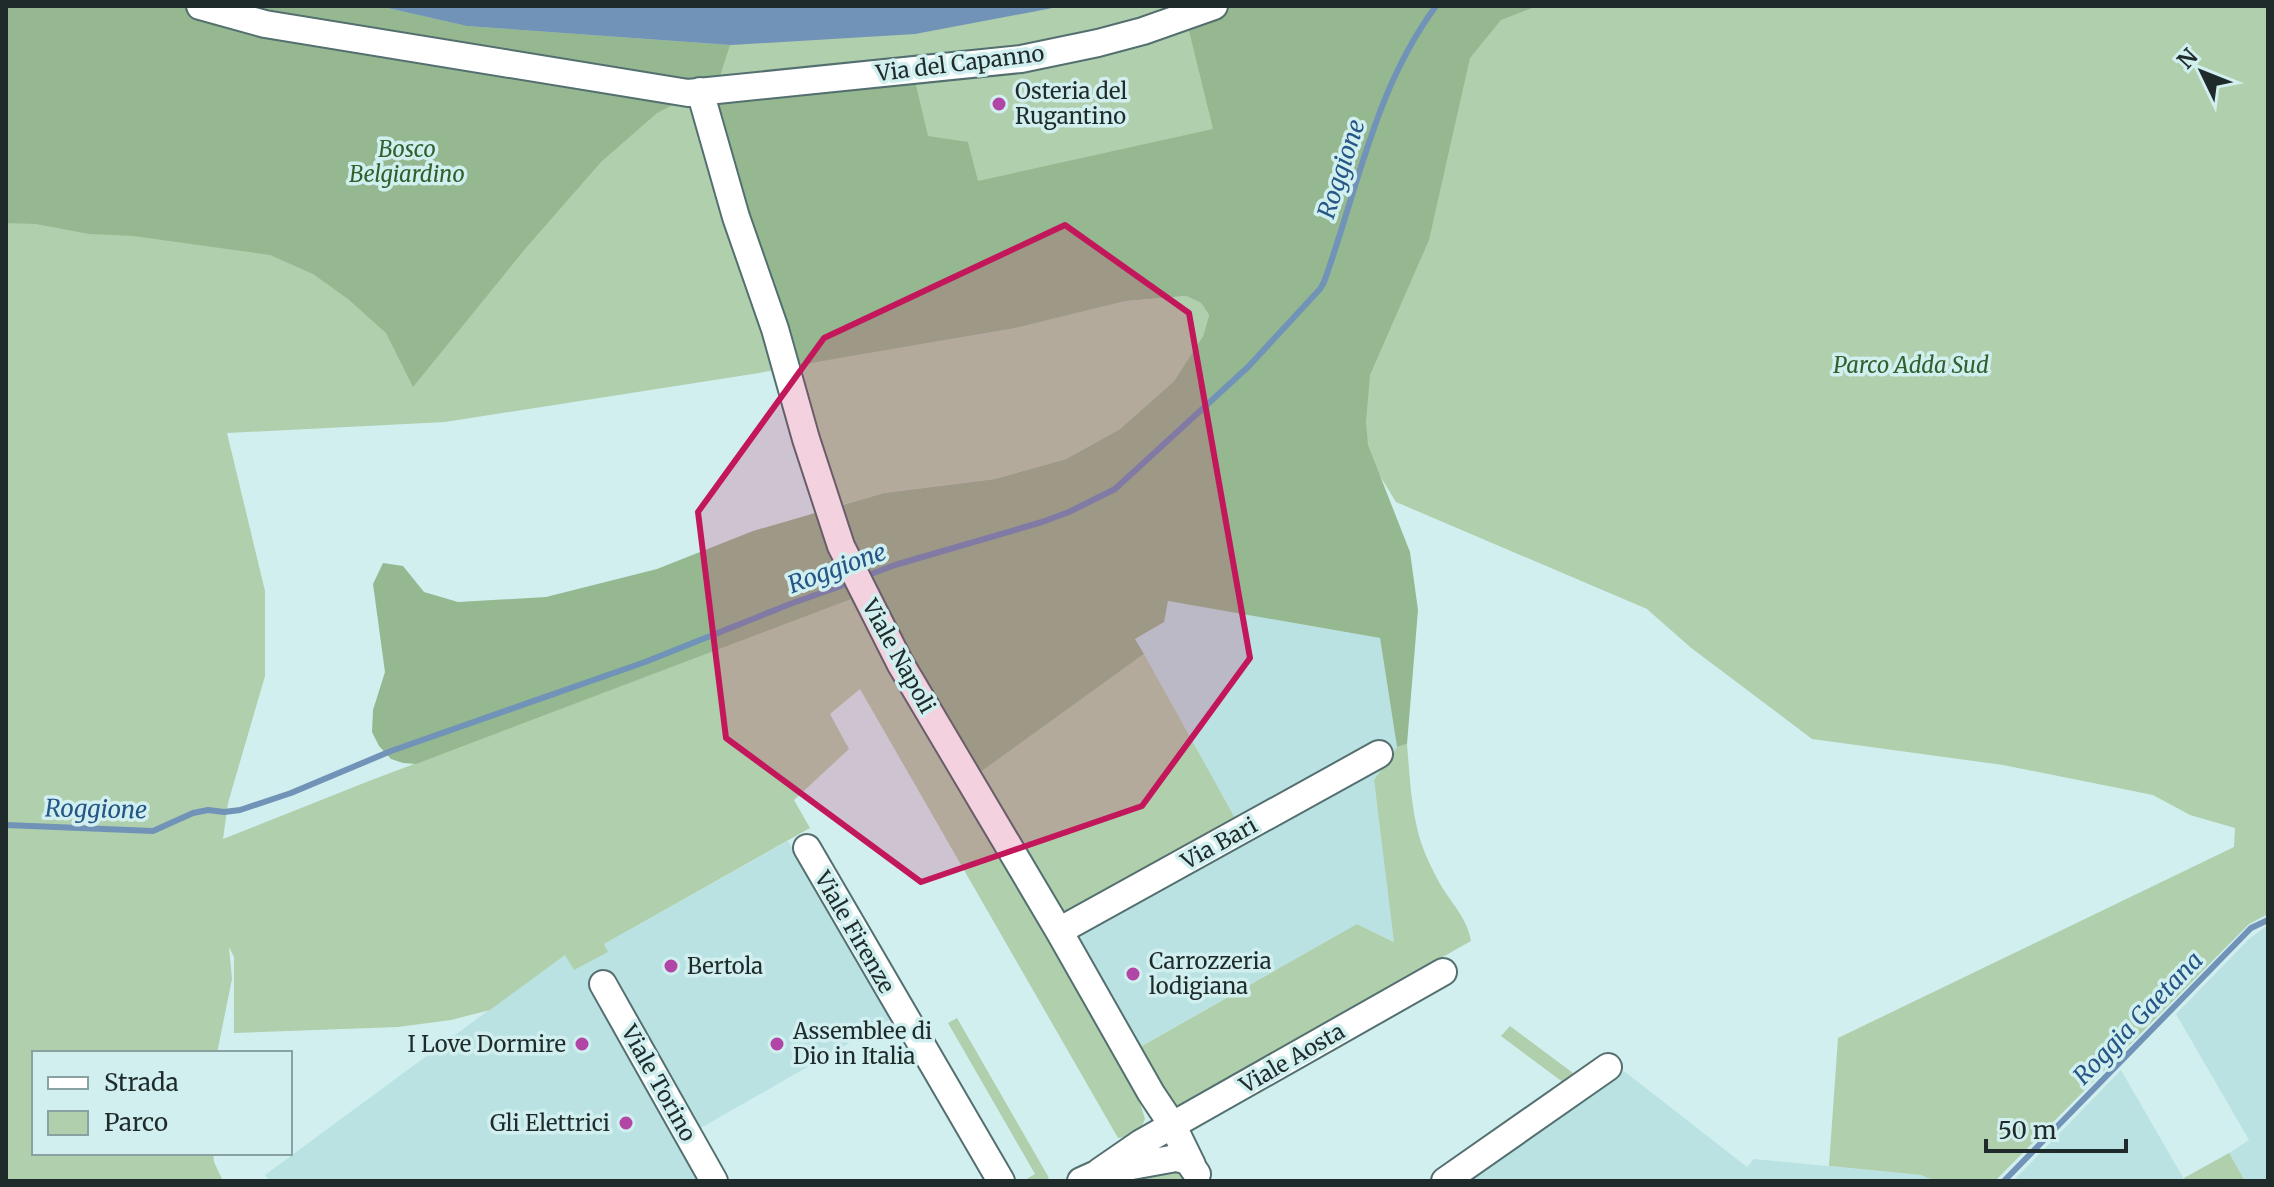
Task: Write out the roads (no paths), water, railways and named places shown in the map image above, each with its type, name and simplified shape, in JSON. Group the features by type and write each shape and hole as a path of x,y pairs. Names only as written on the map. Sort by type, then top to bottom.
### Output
{"street":[{"name":"Via del Capanno","path":"200,6 265,24 688,93 1021,59 1143,31 1214,6"},
{"name":"Viale Napoli","path":"700,91 736,217 775,329 841,546 900,663 1173,1126 1197,1173"},
{"name":"Via Bari","path":"1059,931 1379,754"},
{"name":"Viale Firenze","path":"807,848 1001,1181"},
{"name":"Viale Aosta","path":"1090,1176 1141,1143 1443,972"},
{"name":"Viale Torino","path":"603,984 714,1181"},
{"path":"1445,1181 1608,1067"},
{"name":"Viale Napoli","path":"1141,1143 1151,1135 1156,1123 1151,1093"},
{"path":"1090,1176 1110,1168 1176,1158 1182,1158 1197,1173"}],"water":[{"path":"379,6 1063,6 915,34 731,45 467,26"}],"waterway":[{"name":"Roggione","path":"863,577 1042,522 1115,489 1248,367 1324,282 1383,105 1415,38 1436,6"},
{"name":"Roggione","path":"6,825 153,831 193,813 240,810 291,793 391,751 645,662 852,582"},
{"name":"Roggia Gaetana","path":"2004,1181 2251,928 2268,920"}],"place":[{"name":"Osteria del Rugantino","path":"999,104"},
{"name":"Bertola","path":"671,966"},
{"name":"Carrozzeria lodigiana","path":"1133,974"},
{"name":"I Love Dormire","path":"582,1044"},
{"name":"Assemblee di Dio in Italia","path":"777,1044"},
{"name":"Gli Elettrici","path":"626,1123"}],"park label":[{"name":"Bosco Belgiardino","path":"407,162"},
{"name":"Parco Adda Sud","path":"1911,365"}]}
